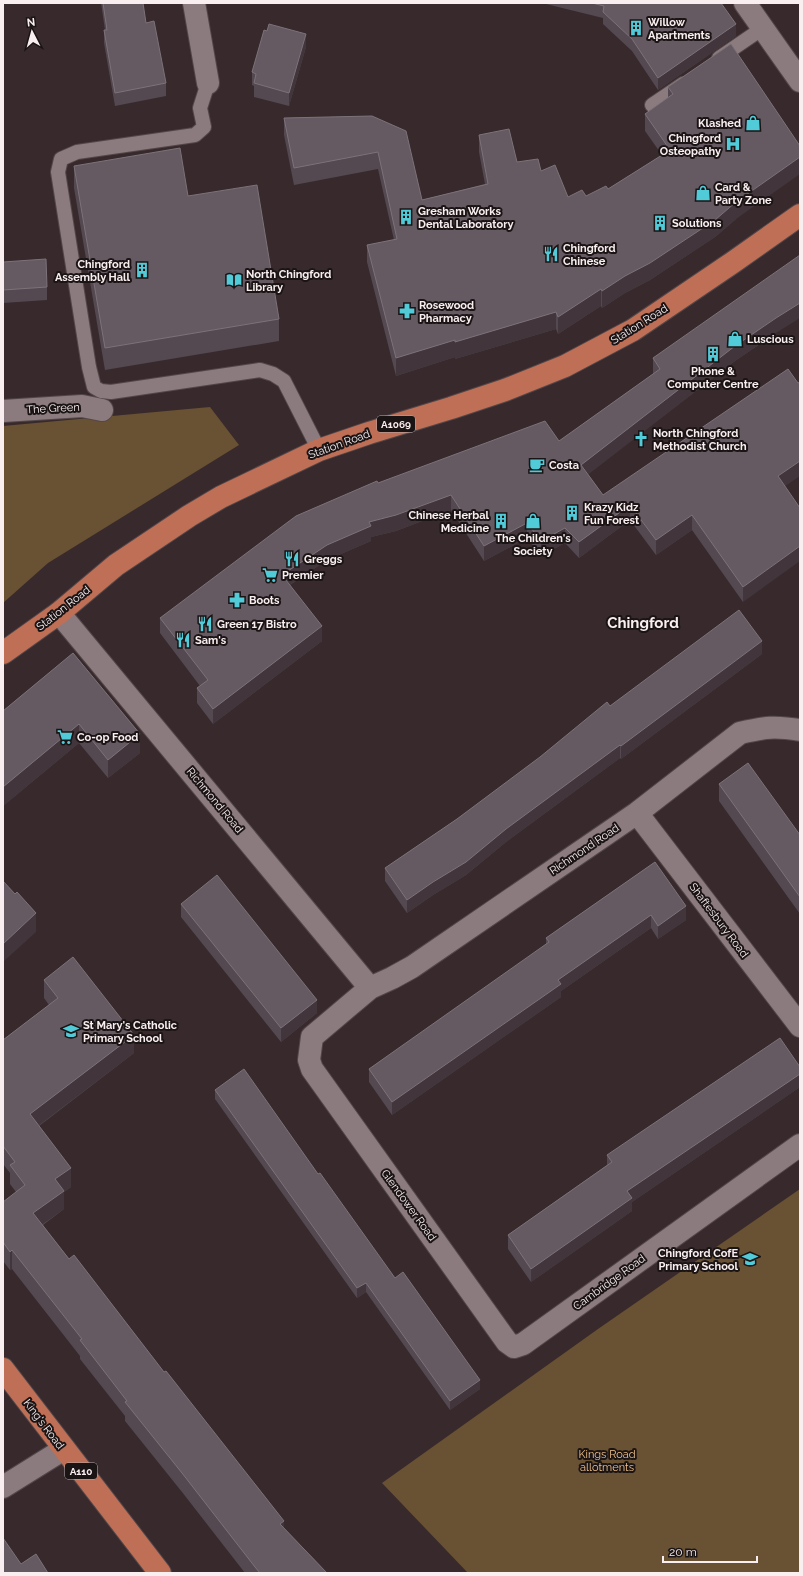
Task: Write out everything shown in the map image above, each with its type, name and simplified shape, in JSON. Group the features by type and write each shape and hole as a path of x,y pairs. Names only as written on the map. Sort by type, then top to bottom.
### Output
{"main road":[{"name":"Station Road","path":"3,653 59,613 116,565 189,516 221,497 319,450 369,432 471,401 565,366 633,330 800,215"},
{"name":"King's Road","path":"3,1369 160,1573"}],"street":[{"path":"194,3 208,83"},
{"path":"746,3 800,81"},
{"name":"The Green","path":"3,411 82,406 102,410"},
{"name":"Richmond Road","path":"59,613 370,988"},
{"name":"Richmond Road","path":"309,1060 312,1037 370,988 412,967 637,813 740,733 760,728 777,727 800,730"},
{"name":"Shaftesbury Road","path":"637,813 800,1026"},
{"name":"Glendower Road","path":"309,1060 312,1069 507,1342 514,1347"},
{"name":"Cambridge Road","path":"514,1347 523,1344 800,1145"},
{"path":"3,1487 64,1449"}],"lane":[{"path":"711,64 763,28"},
{"path":"652,105 691,78"},
{"path":"208,83 200,108 204,127 195,135 77,152 61,159 58,172 89,367 94,387 100,391 111,392 260,370 273,374 284,382 319,450"}],"green space":[{"path":"210,407 239,445 48,563 3,603 3,426"},
{"name":"Kings Road allotments","path":"800,1189 800,1573 468,1573 382,1483 598,1329"}],"building":[{"path":"103,3 143,3 146,23 154,21 166,83 115,93 104,30 107,30"},
{"path":"592,3 721,3 736,24 658,78 632,39 603,12 604,6"},
{"path":"269,24 306,34 289,93 254,83 256,74 252,72 264,30 267,31"},
{"path":"731,44 800,146 800,157 736,202 715,220 650,263 625,276 602,291 601,289 558,317 556,312 396,358 367,245 397,239 378,152 294,168 284,118 372,116 406,131 422,200 488,184 479,135 509,129 517,162 538,159 541,171 555,165 568,197 582,190 586,196 606,186 608,189 670,150 645,114 673,94 668,87"},
{"path":"180,148 188,196 257,185 279,319 105,348 74,166"},
{"path":"800,255 800,303 735,346 581,465 603,495 788,369 798,383 800,382 800,461 778,476 800,508 800,546 743,587 692,515 656,540 630,505 579,542 565,528 541,541 527,523 484,546 451,495 396,515 369,522 371,526 327,545 282,575 322,626 213,709 197,688 208,680 160,618 296,516 377,481 378,483 545,421 559,441 660,369 653,358"},
{"path":"46,259 47,287 3,290 3,262"},
{"path":"739,610 762,641 506,829 466,862 407,900 385,868 457,819 540,757 607,702 610,706"},
{"name":"Co-op Food","path":"73,653 140,734 108,760 79,724 3,787 3,711"},
{"path":"748,763 800,835 800,897 719,784"},
{"path":"655,862 686,906 658,926 651,915 558,980 561,984 392,1102 369,1069 549,942 546,938"},
{"path":"217,875 317,1000 281,1028 181,904"},
{"path":"3,881 15,894 17,892 36,913 3,944"},
{"path":"73,957 134,1035 30,1114 71,1168 55,1179 64,1191 33,1213 69,1259 74,1255 164,1372 166,1371 284,1521 280,1524 327,1573 260,1573 125,1402 127,1401 80,1340 82,1339 12,1250 10,1252 3,1242 3,1202 25,1185 10,1165 15,1162 3,1146 3,1040 58,998 44,980"},
{"path":"780,1038 800,1067 800,1074 627,1191 632,1198 531,1269 508,1235 612,1162 607,1155"},
{"path":"244,1069 318,1174 320,1173 395,1278 403,1272 480,1380 450,1401 366,1283 357,1288 215,1090"},
{"path":"3,1538 21,1564 36,1554 48,1573 3,1573"}],"place":[{"name":"Willow Apartments","path":"636,28"},
{"name":"Klashed","path":"753,123"},
{"name":"Chingford Osteopathy","path":"733,144"},
{"name":"Card & Party Zone","path":"703,193"},
{"name":"Gresham Works Dental Laboratory","path":"406,217"},
{"name":"Solutions","path":"660,223"},
{"name":"Chingford Chinese","path":"551,254"},
{"name":"Chingford Assembly Hall","path":"142,270"},
{"name":"North Chingford Library","path":"234,280"},
{"name":"Rosewood Pharmacy","path":"407,311"},
{"name":"Luscious","path":"735,339"},
{"name":"Phone & Computer Centre","path":"713,354"},
{"name":"North Chingford Methodist Church","path":"641,439"},
{"name":"Costa","path":"537,465"},
{"name":"Krazy Kidz Fun Forest","path":"572,513"},
{"name":"Chinese Herbal Medicine","path":"501,521"},
{"name":"The Children's Society","path":"533,521"},
{"name":"Greggs","path":"292,559"},
{"name":"Premier","path":"270,575"},
{"name":"Boots","path":"237,600"},
{"name":"Green 17 Bistro","path":"205,624"},
{"name":"Sam's","path":"183,640"},
{"name":"Co-op Food","path":"65,737"},
{"name":"St Mary's Catholic Primary School","path":"71,1031"},
{"name":"Chingford CofE Primary School","path":"750,1259"}],"district":[{"name":"Chingford","path":"643,623"}]}
